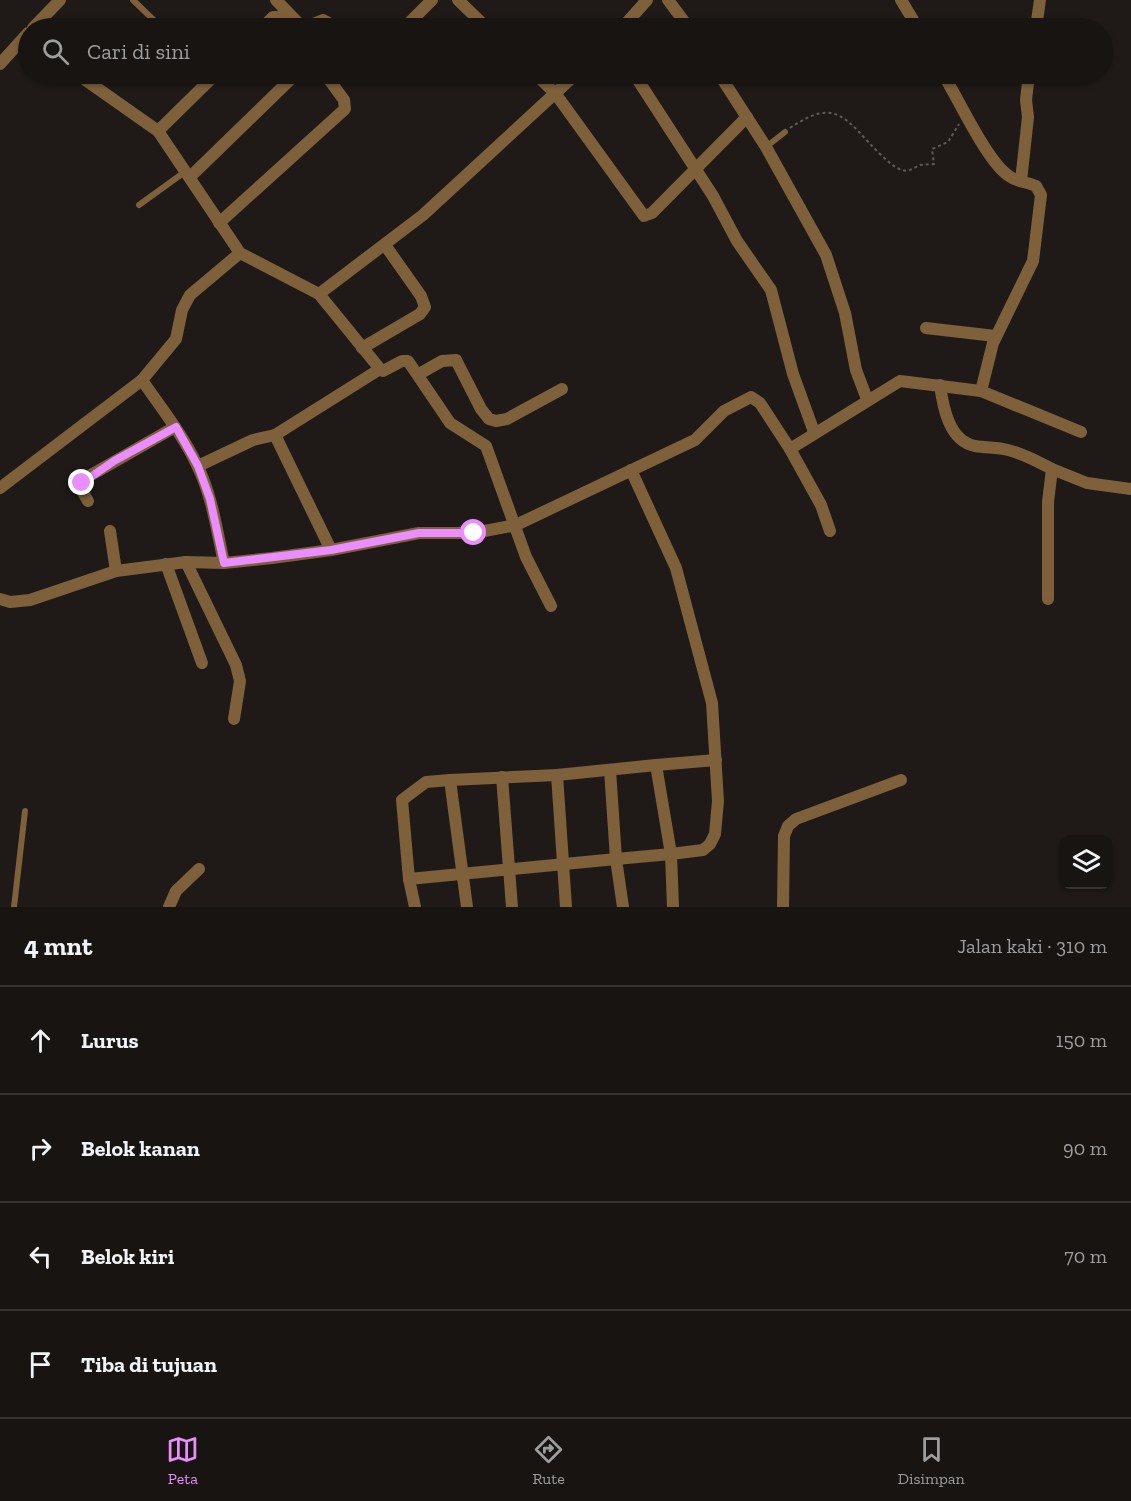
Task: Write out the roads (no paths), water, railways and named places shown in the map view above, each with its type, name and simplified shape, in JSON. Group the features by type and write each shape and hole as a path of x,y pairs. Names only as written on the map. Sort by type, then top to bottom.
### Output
{"street":[{"path":"42,18 59,0"},
{"path":"276,0 293,18"},
{"path":"414,18 432,0"},
{"path":"458,0 477,18"},
{"path":"631,18 647,0"},
{"path":"668,0 682,18"},
{"path":"901,0 912,18"},
{"path":"1037,18 1040,0"},
{"path":"0,64 18,45"},
{"path":"91,84 158,131 240,253 319,294 383,371 405,360 411,364 450,423 486,446 526,557 551,606"},
{"path":"158,131 206,84"},
{"path":"188,174 285,84"},
{"path":"219,223 345,109 344,100 332,84"},
{"path":"546,84 555,93 644,216 652,213 747,117"},
{"path":"319,294 385,245 459,183 565,84"},
{"path":"640,84 696,170 737,241 771,290 793,374 814,432"},
{"path":"726,84 766,147 831,267 845,313 856,370 867,399"},
{"path":"949,84 986,148 1004,172 1036,186 1041,195 1034,258 995,336 981,391"},
{"path":"1021,181 1028,117 1026,100 1028,84"},
{"path":"362,348 420,314 425,307 421,296 385,245"},
{"path":"0,488 142,380 176,339 182,310 190,295 240,253"},
{"path":"926,328 995,336"},
{"path":"419,374 442,361 456,360 481,410 489,419 496,421 507,419 562,389"},
{"path":"198,466 253,440 275,435 380,369"},
{"path":"142,380 176,427 198,466 210,499 224,563"},
{"path":"790,448 897,381 981,391 1081,432"},
{"path":"940,385 948,418 955,433 964,442 977,447 1006,449 1087,483 1131,489"},
{"path":"0,599 10,602 30,600 116,571 186,562 224,563 331,550 419,533 474,533 516,525 695,440 724,411 750,397 760,403 790,448 821,505 830,531"},
{"path":"88,501 81,489 82,483 91,475 176,427"},
{"path":"275,435 331,550"},
{"path":"1048,599 1048,502 1052,469"},
{"path":"409,879 671,854 703,850 710,844 715,834 718,801 712,703 681,583 631,471"},
{"path":"110,531 116,571"},
{"path":"186,562 236,665 240,681 234,719"},
{"path":"166,564 202,663"},
{"path":"415,907 409,879 402,800 426,782 557,775 716,760"},
{"path":"656,765 671,854 673,907"},
{"path":"610,770 616,859 623,907"},
{"path":"557,775 566,907"},
{"path":"502,777 507,868 512,907"},
{"path":"450,780 467,907"},
{"path":"783,907 784,836 788,826 796,819 901,780"},
{"path":"169,907 176,891 199,869"}],"lane":[{"path":"133,0 152,18"},
{"path":"766,147 785,132"},
{"path":"139,204 188,174"},
{"path":"14,907 25,811"}]}
